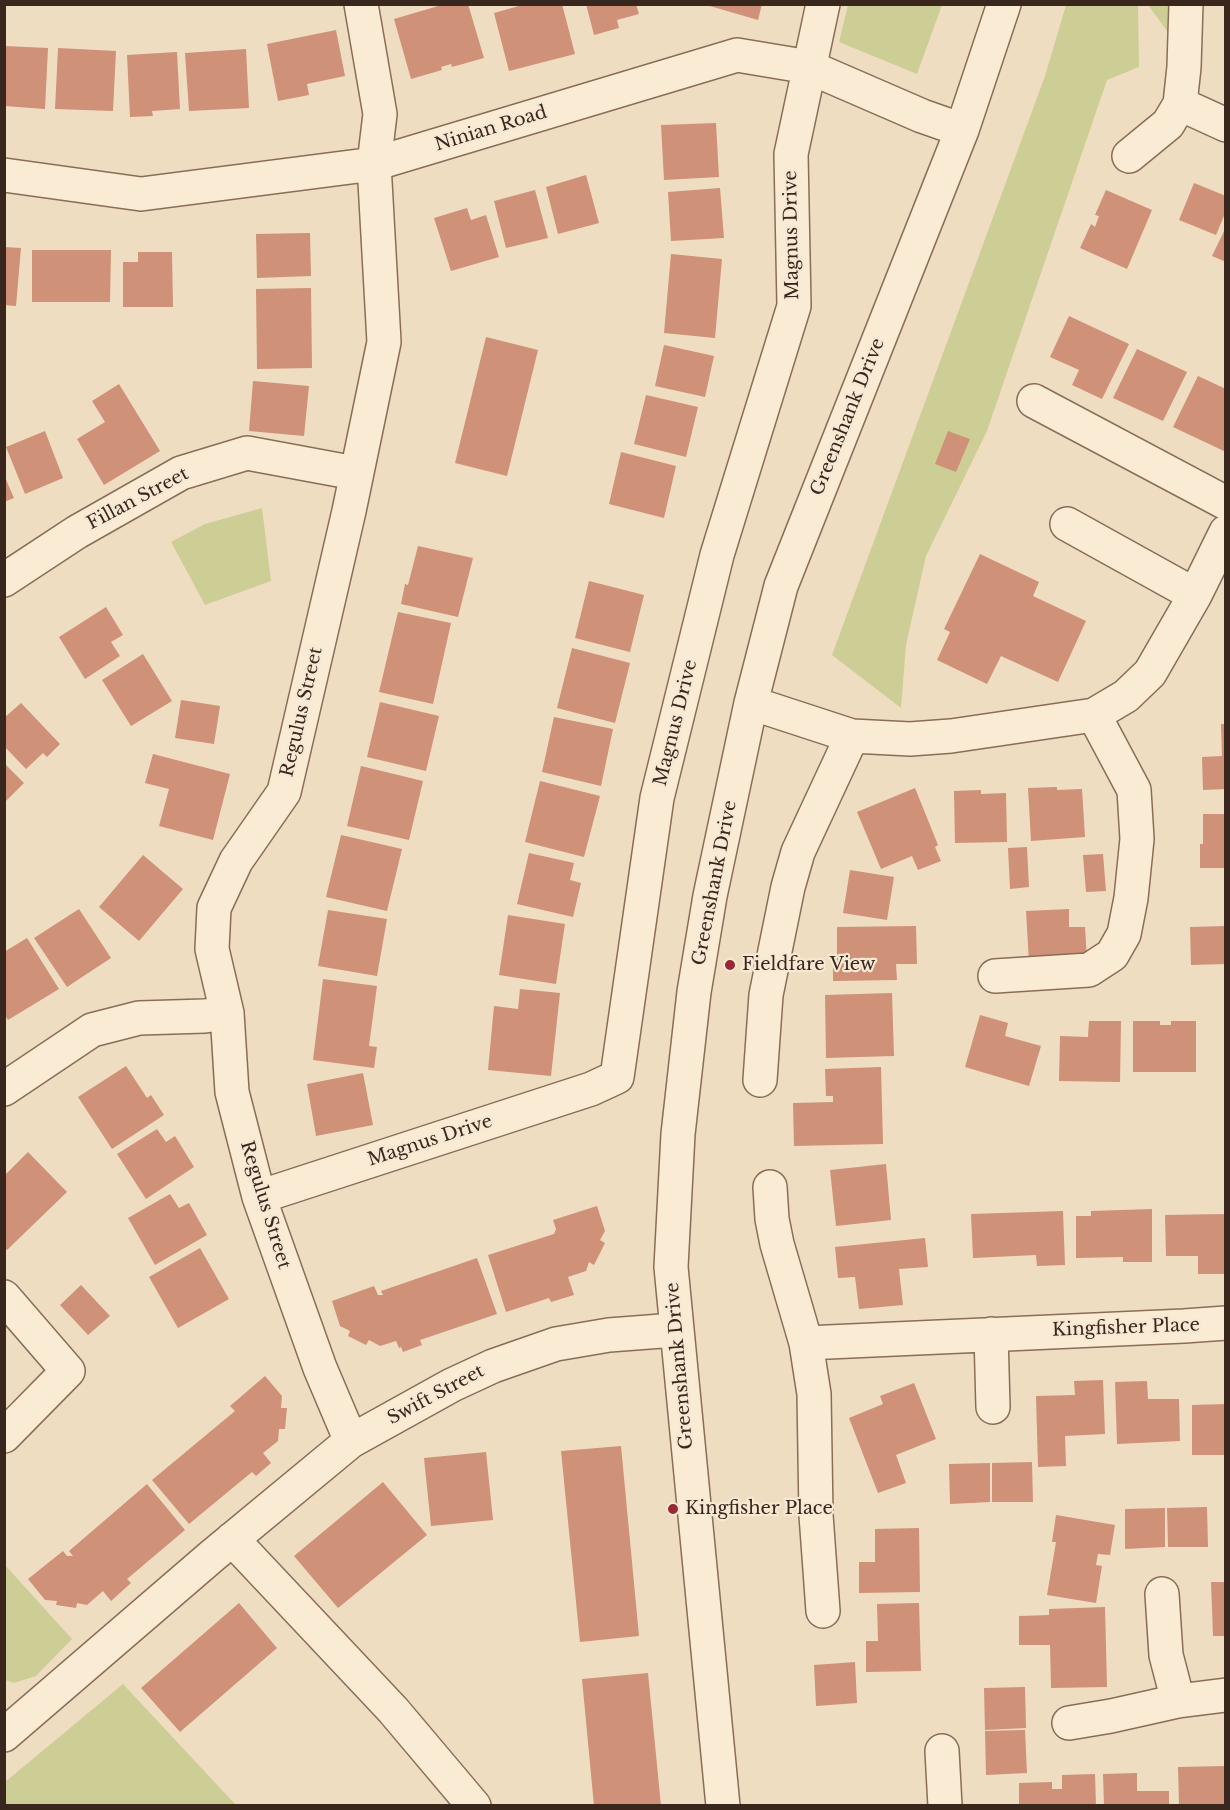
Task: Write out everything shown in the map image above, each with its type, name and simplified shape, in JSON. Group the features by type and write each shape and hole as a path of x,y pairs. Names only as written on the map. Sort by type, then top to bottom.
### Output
{"street":[{"name":"Regulus Street","path":"351,1441 320,1368 259,1197 232,1092 227,1013 212,949 214,908 236,861 284,792 349,511 355,473 384,342 374,164 380,114 362,4"},
{"name":"Magnus Drive","path":"259,1197 591,1089 617,1077 657,798 717,555 794,306 791,154 823,4"},
{"name":"Greenshank Drive","path":"723,1806 675,1330 671,1267 678,1134 694,992 710,896 751,703 781,586 962,130 1004,4"},
{"path":"1129,156 1168,124 1180,104 1186,4"},
{"name":"Ninian Road","path":"4,175 141,194 374,164 737,55 809,67 922,116 962,130"},
{"path":"1180,104 1226,125"},
{"path":"1034,401 1226,503"},
{"name":"Fillan Street","path":"4,580 77,532 181,473 247,453 355,473"},
{"path":"1067,524 1195,595"},
{"path":"751,703 852,736 910,739 951,736 1094,715 1126,696 1150,673 1195,595 1226,532"},
{"path":"995,976 1089,970 1112,955 1124,934 1131,898 1137,839 1134,790 1094,715"},
{"path":"760,1080 766,995 788,887 798,852 852,736"},
{"path":"4,1089 92,1030 139,1018 227,1013"},
{"path":"770,1187 772,1219 777,1244 806,1343 813,1394 816,1515 823,1611"},
{"path":"4,1297 68,1371 59,1383 4,1436"},
{"name":"Kingfisher Place","path":"806,1343 1226,1323"},
{"name":"Swift Street","path":"4,1735 59,1685 351,1441 452,1384 556,1344 609,1335 675,1330"},
{"path":"991,1334 993,1407"},
{"path":"232,1539 393,1710 474,1806"},
{"path":"1161,1594 1166,1654 1178,1701"},
{"path":"1069,1723 1178,1701 1222,1695"},
{"path":"942,1751 945,1806"}],"green space":[{"path":"848,5 942,5 917,74 839,42"},
{"path":"1066,5 1138,5 1139,67 1107,80 987,431 926,556 906,645 901,708 832,655 1045,76"},
{"path":"1148,5 1177,5 1173,39"},
{"path":"262,508 271,581 205,605 171,542 205,524"},
{"path":"5,1565 72,1639 36,1676 14,1683 5,1680"},
{"path":"123,1684 236,1805 5,1805 5,1782"}],"building":[{"path":"445,4 468,4 484,58 452,67 451,64 441,67 442,70 411,79 394,19"},
{"path":"526,4 562,4 575,54 509,71 494,13"},
{"path":"586,4 636,4 639,14 617,20 619,28 594,35"},
{"path":"703,4 762,4 758,20"},
{"path":"336,30 345,76 307,84 309,95 278,101 267,44"},
{"path":"4,46 48,48 45,109 4,106"},
{"path":"58,48 116,51 113,111 55,109"},
{"path":"246,49 249,108 189,111 185,53"},
{"path":"177,52 180,109 152,111 153,116 130,117 127,55"},
{"path":"716,123 719,177 664,180 661,125"},
{"path":"586,175 599,223 558,234 546,187"},
{"path":"1194,183 1226,196 1226,211 1216,235 1179,220"},
{"path":"720,188 724,238 671,241 668,192"},
{"path":"535,190 548,238 506,248 494,201"},
{"path":"1106,190 1152,210 1127,269 1080,248 1091,224 1095,227 1099,216 1095,215"},
{"path":"467,208 471,220 486,215 499,257 451,271 434,218"},
{"path":"1226,227 1226,262 1212,256"},
{"path":"310,233 311,276 257,278 256,234"},
{"path":"4,247 21,248 16,306 4,305"},
{"path":"32,250 111,250 110,302 32,302"},
{"path":"138,252 172,252 173,307 123,307 123,262 138,262"},
{"path":"671,254 722,259 715,338 664,333"},
{"path":"311,288 312,368 257,369 256,289"},
{"path":"1069,316 1129,344 1102,399 1072,385 1079,370 1050,357"},
{"path":"486,337 538,350 507,476 455,463"},
{"path":"664,345 714,356 705,397 655,386"},
{"path":"1137,349 1187,372 1163,421 1113,398"},
{"path":"1198,376 1226,389 1226,452 1173,427"},
{"path":"253,381 309,386 304,436 249,431"},
{"path":"119,384 160,451 104,485 77,439 105,422 92,401"},
{"path":"646,395 698,407 686,457 634,444"},
{"path":"45,431 63,478 25,494 6,447"},
{"path":"948,431 970,439 956,472 935,464"},
{"path":"621,452 676,466 664,518 609,504"},
{"path":"4,475 14,498 4,502"},
{"path":"418,546 473,558 458,617 401,604"},
{"path":"980,554 1039,582 1033,596 1086,621 1058,682 1001,656 987,684 937,660 950,632 944,629"},
{"path":"589,581 644,595 630,652 575,638"},
{"path":"106,607 123,635 111,642 120,656 85,679 59,637"},
{"path":"398,612 451,623 433,704 379,692"},
{"path":"572,648 630,663 615,723 557,708"},
{"path":"143,654 172,701 131,726 102,680"},
{"path":"181,700 220,706 214,744 175,738"},
{"path":"380,702 439,716 426,771 367,757"},
{"path":"21,703 60,744 47,757 43,753 26,769 4,746 4,718"},
{"path":"554,717 613,729 601,786 542,772"},
{"path":"1221,724 1226,724 1226,789 1203,790 1202,757 1222,756"},
{"path":"153,754 230,774 213,840 159,826 169,789 145,783"},
{"path":"4,763 24,783 4,803"},
{"path":"361,766 423,781 409,840 347,826"},
{"path":"540,781 600,796 584,857 525,842"},
{"path":"1057,787 1057,790 1082,789 1085,837 1031,841 1028,788"},
{"path":"915,788 938,845 935,847 941,861 918,870 912,856 881,869 857,812"},
{"path":"981,790 981,794 1006,793 1007,842 955,843 954,791"},
{"path":"1203,814 1226,814 1226,868 1200,868"},
{"path":"341,835 402,849 387,911 326,897"},
{"path":"1027,847 1029,887 1010,889 1008,848"},
{"path":"529,853 574,863 570,880 581,883 573,917 517,904"},
{"path":"1103,854 1106,891 1086,892 1083,855"},
{"path":"143,855 183,889 139,941 99,907"},
{"path":"850,870 894,877 887,920 843,913"},
{"path":"79,909 111,958 67,987 34,938"},
{"path":"1069,909 1069,927 1085,927 1087,960 1029,963 1026,911"},
{"path":"328,910 387,919 377,976 318,966"},
{"path":"508,915 565,924 556,984 499,975"},
{"path":"916,926 917,964 896,964 897,980 833,981 833,955 837,955 837,927"},
{"path":"1226,926 1226,964 1191,965 1190,927"},
{"path":"27,938 59,989 8,1020 4,1014 4,952"},
{"path":"323,979 377,986 369,1046 377,1047 374,1068 313,1060"},
{"path":"520,989 560,993 551,1076 488,1070 494,1006 518,1009"},
{"path":"892,993 894,1056 826,1058 825,995"},
{"path":"980,1015 1008,1023 1005,1036 1041,1046 1029,1086 965,1067"},
{"path":"1089,1021 1121,1021 1120,1082 1059,1081 1060,1036 1088,1037"},
{"path":"1133,1021 1160,1021 1160,1025 1171,1025 1171,1021 1196,1021 1196,1072 1133,1072"},
{"path":"126,1066 147,1098 151,1095 164,1115 112,1149 78,1097"},
{"path":"881,1067 883,1144 794,1146 793,1103 833,1102 833,1096 826,1096 825,1069"},
{"path":"363,1073 373,1125 316,1136 307,1084"},
{"path":"157,1129 166,1142 175,1136 194,1167 146,1199 117,1154"},
{"path":"28,1152 67,1192 7,1250 4,1247 4,1176"},
{"path":"886,1164 891,1220 836,1226 830,1170"},
{"path":"170,1194 179,1208 189,1203 207,1235 155,1265 128,1218"},
{"path":"597,1206 605,1231 600,1240 605,1243 594,1265 589,1262 586,1271 568,1277 574,1295 551,1302 549,1298 506,1312 488,1255 554,1234 556,1229 553,1220"},
{"path":"1152,1209 1152,1262 1123,1262 1123,1257 1076,1258 1076,1216 1091,1216 1091,1211"},
{"path":"1063,1211 1065,1265 1037,1266 1036,1255 973,1258 971,1214"},
{"path":"1226,1214 1226,1274 1198,1274 1198,1256 1166,1256 1165,1215"},
{"path":"925,1238 928,1267 899,1269 903,1305 859,1309 855,1277 838,1278 835,1247"},
{"path":"200,1248 229,1299 178,1328 149,1277"},
{"path":"477,1258 497,1314 420,1340 422,1345 403,1352 396,1341 380,1346 369,1340 366,1345 348,1336 350,1331 340,1326 332,1301 374,1286 378,1295 383,1295 381,1291"},
{"path":"81,1285 110,1316 88,1335 60,1305"},
{"path":"265,1376 282,1396 281,1408 287,1408 285,1429 279,1429 278,1441 263,1453 271,1463 256,1476 252,1472 189,1524 152,1480 235,1411 230,1406"},
{"path":"1103,1380 1105,1434 1065,1436 1066,1466 1038,1467 1036,1396 1075,1395 1074,1381"},
{"path":"1147,1381 1148,1399 1179,1399 1180,1441 1117,1444 1115,1382"},
{"path":"914,1383 936,1439 896,1455 906,1483 878,1493 849,1418 883,1404 880,1396"},
{"path":"1226,1404 1226,1455 1192,1455 1192,1405"},
{"path":"621,1446 639,1636 580,1642 561,1451"},
{"path":"486,1452 493,1520 431,1526 424,1458"},
{"path":"1032,1462 1033,1502 992,1502 992,1463"},
{"path":"990,1463 990,1502 950,1504 949,1464"},
{"path":"383,1482 427,1535 338,1608 294,1556"},
{"path":"147,1484 185,1530 127,1579 131,1583 111,1601 103,1591 87,1605 77,1603 76,1608 56,1605 57,1601 45,1600 28,1579 63,1551 67,1556 73,1556 69,1551"},
{"path":"1207,1507 1208,1547 1168,1547 1167,1508"},
{"path":"1165,1508 1165,1547 1125,1549 1125,1509"},
{"path":"1056,1515 1115,1525 1110,1555 1098,1554 1096,1565 1102,1566 1096,1603 1047,1595 1056,1542 1052,1542"},
{"path":"919,1528 920,1592 859,1593 859,1562 875,1562 875,1529"},
{"path":"1211,1582 1226,1582 1226,1636 1213,1636"},
{"path":"239,1603 277,1648 180,1732 141,1688"},
{"path":"919,1603 921,1671 866,1672 866,1641 878,1641 877,1604"},
{"path":"1105,1607 1107,1687 1051,1688 1050,1645 1019,1645 1019,1616 1049,1615 1049,1609"},
{"path":"855,1662 857,1703 816,1706 814,1665"},
{"path":"648,1673 661,1806 594,1806 582,1679"},
{"path":"1025,1687 1026,1728 985,1730 984,1688"},
{"path":"1025,1730 1027,1773 986,1775 985,1731"},
{"path":"1226,1766 1226,1806 1179,1806 1178,1767"},
{"path":"1137,1773 1137,1791 1169,1791 1169,1806 1104,1806 1103,1774"},
{"path":"1095,1774 1096,1806 1019,1806 1019,1783 1052,1782 1052,1789 1062,1789 1062,1775"}],"place":[{"name":"Fieldfare View","path":"730,965"},
{"name":"Kingfisher Place","path":"673,1509"}]}
